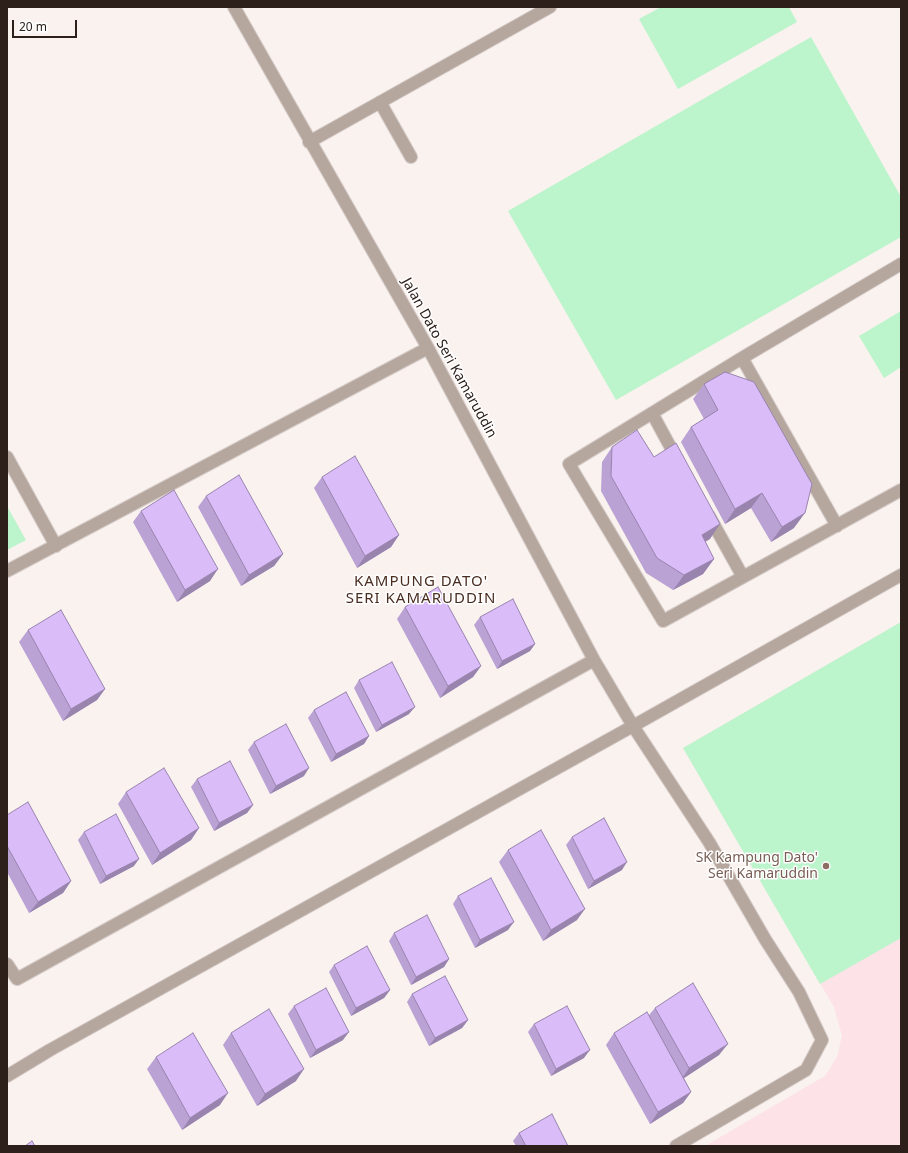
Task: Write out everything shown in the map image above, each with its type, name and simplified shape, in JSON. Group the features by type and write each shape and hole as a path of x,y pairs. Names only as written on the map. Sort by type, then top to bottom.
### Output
{"street":[{"name":"Jalan Dato Seri Kamaruddin","path":"234,7 309,142 428,348 594,660 633,726 709,842 765,939 799,992 822,1040 806,1070 676,1146"},
{"path":"309,142 550,7"},
{"path":"380,102 411,156"},
{"path":"901,264 742,358 569,464 663,621 901,490"},
{"path":"7,571 428,348"},
{"path":"742,358 837,526"},
{"path":"652,413 682,468"},
{"path":"7,457 56,546"},
{"path":"705,509 743,577"},
{"path":"7,1076 50,1050 633,726 901,575"},
{"path":"7,965 17,979 594,660"}],"shaded area":[{"name":"SK Kampung Dato' Seri Kamaruddin","path":"901,622 901,1146 705,1146 825,1076 837,1057 842,1036 834,1007 683,748"}],"green space":[{"path":"661,7 789,7 797,22 678,89 639,19"},
{"path":"811,37 901,197 901,237 616,400 508,211"},
{"path":"901,311 901,367 884,378 859,336"},
{"path":"7,506 26,540 7,550"},
{"name":"SK Kampung Dato' Seri Kamaruddin","path":"901,622 901,938 820,984 683,748"}],"building":[{"path":"725,372 754,382 812,484 805,513 782,527 762,493 735,509 691,427 718,410 704,384"},
{"path":"637,430 654,457 676,443 720,524 702,535 714,559 684,575 657,558 611,476 612,447"},
{"path":"355,456 399,535 365,556 322,477"},
{"path":"239,475 283,554 249,575 206,496"},
{"path":"174,490 218,569 185,590 141,511"},
{"path":"438,587 481,666 448,686 405,607"},
{"path":"513,599 535,644 502,661 480,617"},
{"path":"61,610 105,689 71,709 28,630"},
{"path":"392,662 415,707 382,725 359,680"},
{"path":"346,692 369,736 336,754 314,710"},
{"path":"286,724 309,768 276,786 254,742"},
{"path":"230,761 253,805 219,823 197,779"},
{"path":"164,768 199,828 160,853 126,792"},
{"path":"28,802 71,881 38,902 7,846 7,815"},
{"path":"116,814 139,859 106,876 84,832"},
{"path":"604,818 627,862 594,881 572,837"},
{"path":"541,830 585,909 551,930 508,850"},
{"path":"491,878 514,922 480,940 458,896"},
{"path":"427,915 449,959 416,977 394,933"},
{"path":"367,946 390,990 356,1008 334,965"},
{"path":"445,976 468,1020 435,1038 412,994"},
{"path":"693,983 728,1044 689,1068 655,1008"},
{"path":"326,988 349,1032 316,1050 294,1006"},
{"path":"567,1006 590,1050 556,1069 534,1024"},
{"path":"269,1009 304,1069 265,1094 231,1033"},
{"path":"647,1012 691,1092 658,1112 614,1033"},
{"path":"193,1033 228,1093 190,1118 156,1057"},
{"path":"552,1114 568,1146 526,1146 519,1133"},
{"path":"32,1141 35,1146 25,1146"}],"place":[{"name":"SK Kampung Dato' Seri Kamaruddin","path":"826,866"}],"district":[{"name":"KAMPUNG DATO' SERI KAMARUDDIN","path":"421,590"}]}
